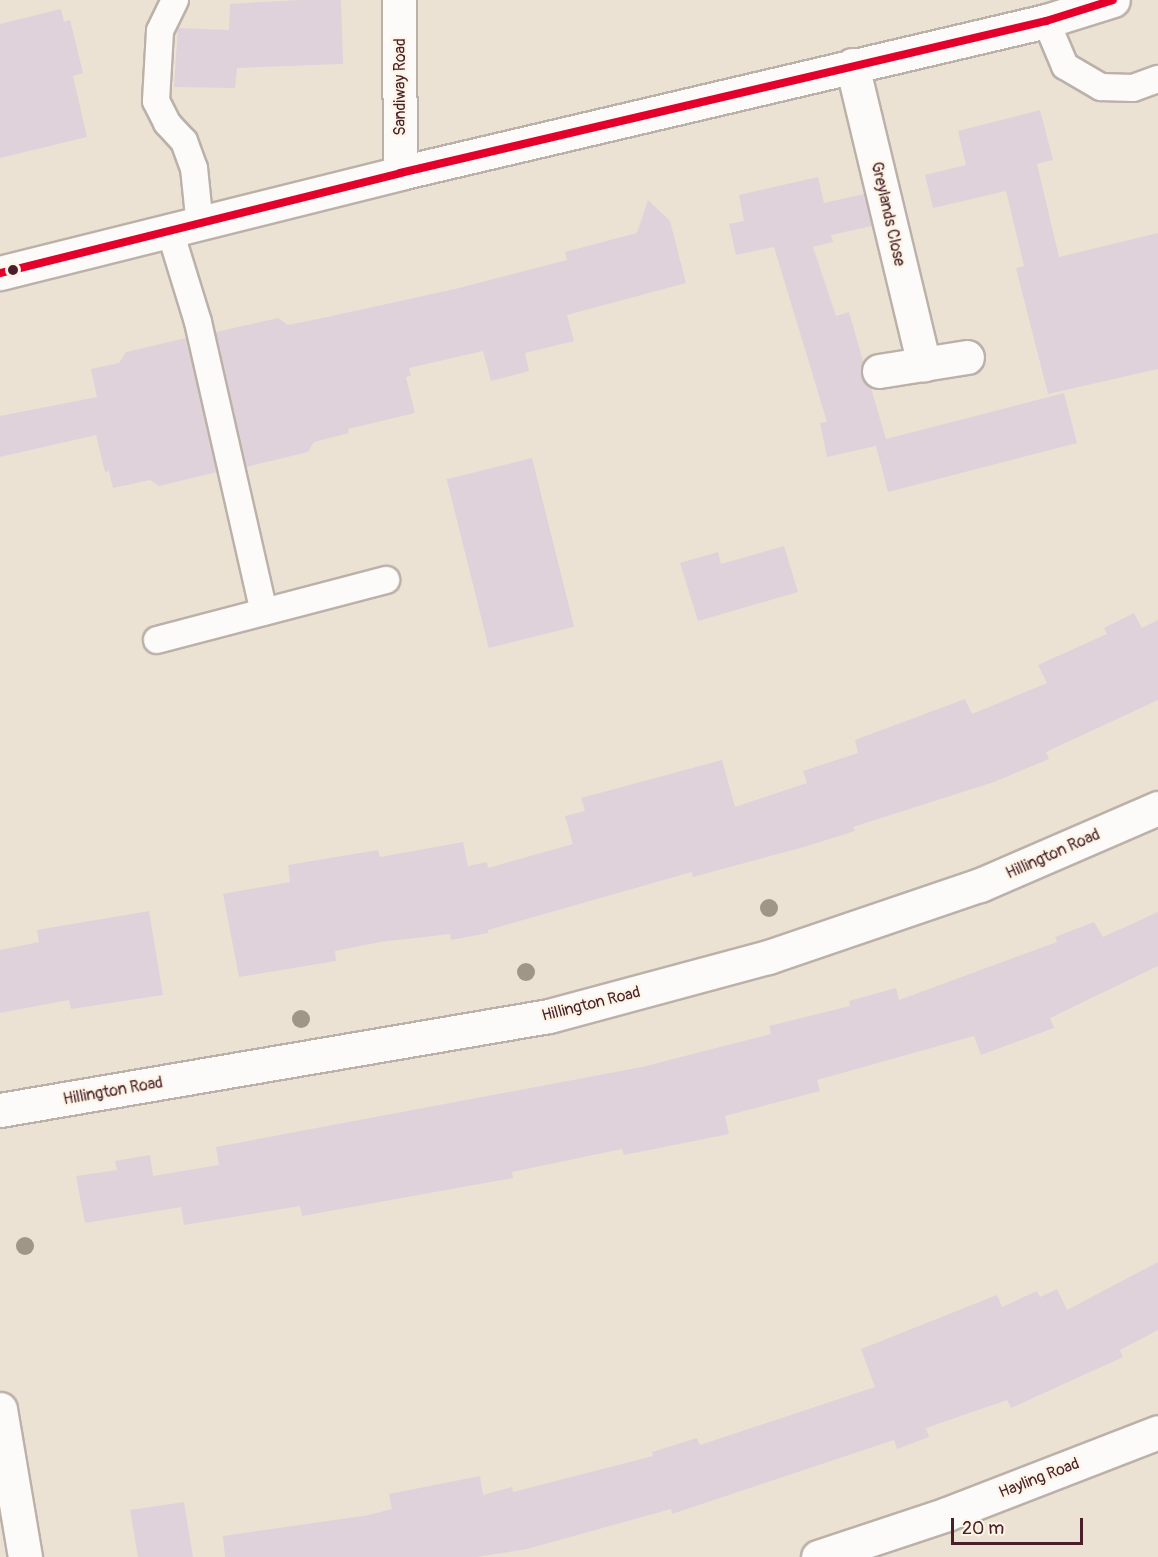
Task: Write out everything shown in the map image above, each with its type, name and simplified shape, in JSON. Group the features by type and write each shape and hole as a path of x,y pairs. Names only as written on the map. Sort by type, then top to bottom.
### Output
{"street":[{"name":"Sandiway Road","path":"399,0 400,173"},
{"path":"0,273 185,229 400,173 1046,21 1113,0"},
{"name":"Greylands Close","path":"852,65 924,364"},
{"path":"879,371 967,357"},
{"name":"Hillington Road","path":"0,1110 549,1016 768,957 969,889 1158,808"},
{"path":"0,1409 25,1557"},
{"name":"Hayling Road","path":"818,1557 947,1514 1158,1432"}],"lane":[{"path":"175,0 160,31 156,101 167,123 184,141 194,168 185,229 198,321 264,612"},
{"path":"1046,21 1065,66 1101,87 1133,88 1158,79"},
{"path":"157,640 386,580"}],"building":[{"path":"341,0 343,64 237,68 235,88 174,87 178,28 229,30 230,4"},
{"path":"61,9 64,22 70,20 83,73 73,76 87,137 0,158 0,24"},
{"path":"1040,110 1053,160 1037,164 1059,257 1158,233 1158,369 1048,394 1016,268 1024,266 1006,191 933,208 925,175 966,165 958,131"},
{"path":"818,177 824,203 864,194 872,226 831,235 833,242 813,247 836,316 849,312 863,361 861,375 871,388 886,439 1064,393 1077,443 888,492 876,446 827,457 820,423 827,422 774,247 736,255 729,224 744,221 739,195"},
{"path":"648,200 670,221 686,283 567,315 574,341 525,353 529,371 491,381 483,351 409,368 411,376 406,377 415,413 348,429 349,433 314,442 308,452 246,467 216,332 278,318 288,325 318,319 455,289 567,260 565,252 637,233"},
{"path":"186,338 217,472 159,486 150,480 113,488 109,471 105,472 96,435 0,457 0,416 97,397 91,369 119,363 126,352"},
{"path":"532,458 574,627 489,648 447,479"},
{"path":"784,546 798,592 698,621 680,563 718,552 721,564"},
{"path":"1134,613 1142,628 1158,620 1158,700 1046,752 1049,759 994,782 853,827 855,831 804,847 693,877 692,872 488,930 488,933 451,940 450,934 380,942 335,951 336,961 239,977 223,894 290,882 288,865 378,850 380,857 463,842 468,866 487,862 488,868 573,844 565,816 585,811 581,798 722,760 735,807 807,783 803,771 858,753 855,740 965,699 972,714 1047,683 1038,665 1107,634 1104,628"},
{"path":"149,911 163,995 71,1009 69,1000 0,1013 0,950 39,942 37,930"},
{"path":"1158,912 1158,966 1050,1018 1054,1028 981,1055 974,1036 817,1080 820,1091 725,1116 729,1134 624,1155 622,1149 512,1172 513,1178 302,1216 300,1206 184,1225 181,1207 85,1223 76,1176 117,1170 115,1161 150,1155 153,1176 219,1165 216,1147 642,1067 771,1034 769,1026 850,1006 849,1001 896,988 899,1000 1057,942 1055,937 1094,922 1103,937"},
{"path":"1158,1262 1158,1330 1120,1350 1123,1357 1011,1408 1007,1400 926,1428 929,1437 897,1449 894,1440 672,1514 671,1509 527,1549 477,1557 225,1557 223,1536 369,1515 392,1509 389,1494 480,1476 483,1495 512,1487 513,1492 653,1456 652,1452 697,1438 700,1445 875,1387 861,1349 997,1295 1002,1307 1037,1291 1040,1297 1057,1289 1067,1310"},
{"path":"184,1502 193,1557 138,1557 130,1510"}],"transit line":[{"name":"20","path":"0,273 400,173 1046,21 1113,0"}]}
